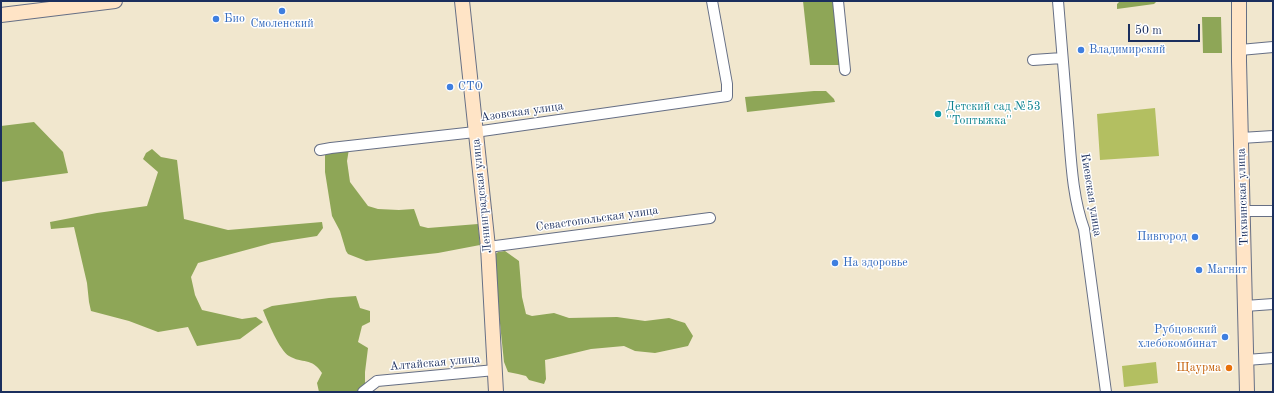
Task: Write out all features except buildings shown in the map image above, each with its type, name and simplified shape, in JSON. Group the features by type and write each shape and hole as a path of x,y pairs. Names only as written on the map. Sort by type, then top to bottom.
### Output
{"main road":[{"path":"1,15 115,1"},
{"name":"Ленинградская улица","path":"462,1 488,247 496,392"},
{"name":"Тихвинская улица","path":"1240,1 1241,138 1247,392"}],"street":[{"name":"Азовская улица","path":"320,150 475,132 727,96 727,84 712,1"},
{"path":"838,1 845,70"},
{"name":"Киевская улица","path":"1058,1 1072,172 1078,214 1084,229 1106,392"},
{"path":"1240,50 1273,47"},
{"path":"1033,60 1062,58"},
{"path":"1241,138 1273,136"},
{"path":"1243,211 1273,211"},
{"name":"Севастопольская улица","path":"488,247 710,218"},
{"path":"1245,306 1273,304"},
{"path":"1246,360 1273,358"},
{"name":"Алтайская улица","path":"363,392 377,382 495,370"}],"green space":[{"path":"803,1 834,1 840,65 810,65"},
{"path":"1120,1 1157,1 1154,4 1117,9 1117,4"},
{"path":"1202,17 1221,17 1222,53 1203,53"},
{"path":"826,91 835,102 747,112 745,97"},
{"path":"1155,108 1159,156 1100,160 1097,114"},
{"path":"34,122 63,152 68,173 1,182 1,126"},
{"path":"152,149 161,157 177,160 184,219 228,230 322,222 323,228 317,236 272,243 198,263 191,277 195,295 202,310 242,319 256,317 263,322 240,339 197,346 188,327 158,332 129,321 91,311 87,283 74,227 51,229 50,222 97,213 147,206 158,172 143,159 146,153"},
{"path":"349,149 347,161 350,182 368,206 378,209 414,209 420,226 428,228 478,224 480,245 438,253 366,261 348,254 340,231 332,216 325,172 325,153"},
{"path":"505,251 519,261 522,297 526,314 532,316 554,313 569,318 617,317 645,321 669,318 685,323 693,336 688,346 655,353 635,351 624,346 591,349 545,360 546,379 544,384 529,380 526,376 508,372 504,362 493,256 498,252"},
{"path":"356,296 360,308 370,311 370,322 362,326 358,342 368,348 365,372 365,392 319,392 317,383 322,373 311,363 294,358 285,353 274,335 263,310 272,306 329,298"},
{"path":"1156,362 1158,383 1124,387 1122,366"}],"place":[{"name":"Смоленский","path":"282,11"},
{"name":"Био","path":"216,19"},
{"name":"Владимирский","path":"1081,50"},
{"name":"СТО","path":"450,87"},
{"name":"Детский сад №53 ''Топтыжка''","path":"938,114"},
{"name":"Пивгород","path":"1195,237"},
{"name":"На здоровье","path":"835,263"},
{"name":"Магнит","path":"1199,270"},
{"name":"Рубцовский хлебокомбинат","path":"1225,337"},
{"name":"Щаурма","path":"1229,368"}]}
